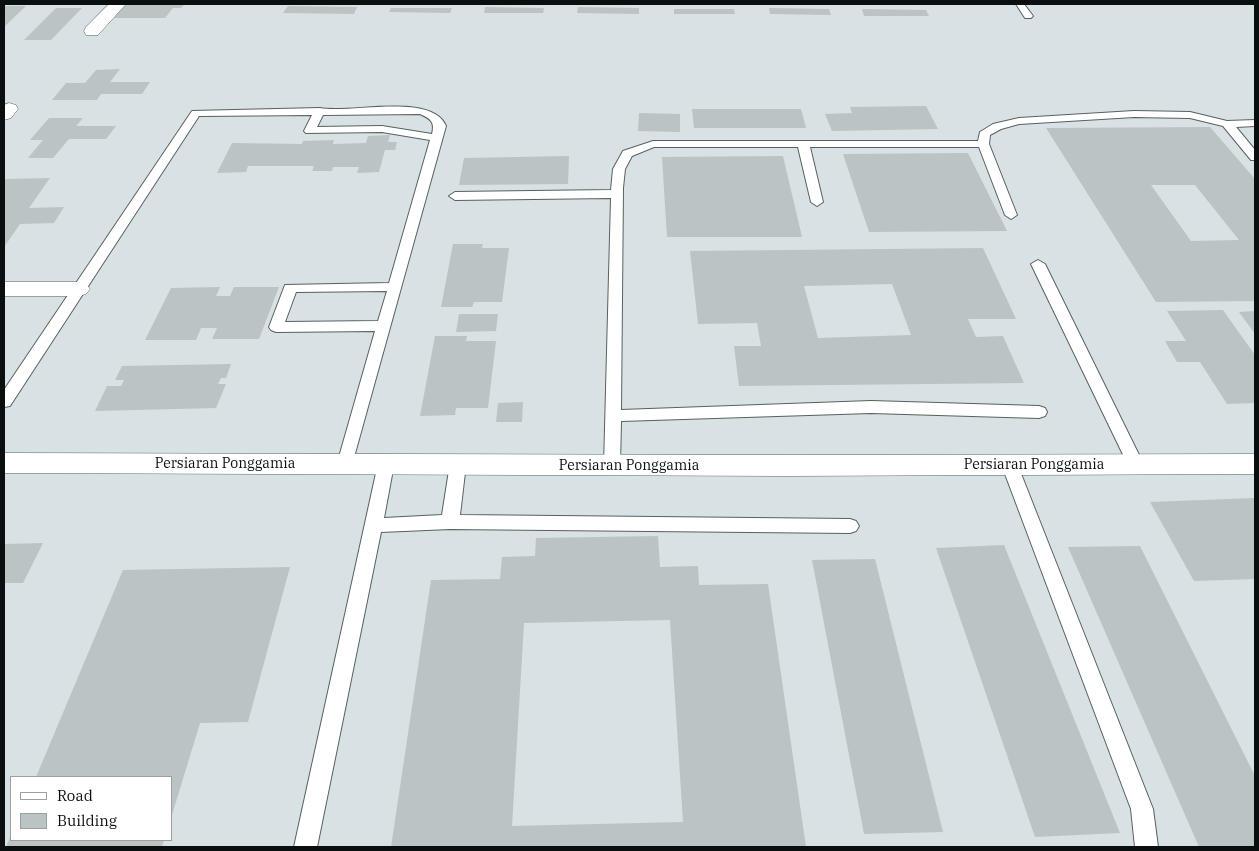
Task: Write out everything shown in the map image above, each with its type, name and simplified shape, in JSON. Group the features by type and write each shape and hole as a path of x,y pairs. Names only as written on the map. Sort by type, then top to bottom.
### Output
{"street":[{"path":"92,31 118,4"},
{"path":"4,289 78,288"},
{"name":"Persiaran Ponggamia","path":"4,463 612,466 1255,464"}],"lane":[{"path":"1020,4 1028,16"},
{"path":"4,402 191,117 196,113 204,111 421,112 432,116 439,122 436,138 346,464"},
{"path":"320,111 310,131 382,129 436,138"},
{"path":"1011,215 983,144 984,134 997,126 1019,121 1134,114 1190,115 1227,124 1255,123"},
{"path":"1227,124 1255,157"},
{"path":"612,466 617,194 619,169 627,154 653,144 983,144"},
{"path":"804,144 817,202"},
{"path":"454,196 617,194"},
{"path":"1038,264 1136,465"},
{"path":"384,326 276,327 290,288 395,287"},
{"path":"613,416 871,407 1039,412"},
{"path":"305,847 375,525 386,464"},
{"path":"450,522 458,464"},
{"path":"1010,466 1142,809 1147,847"},
{"path":"375,525 450,522 850,526"}],"building":[{"path":"126,4 185,4 181,8 173,8 165,18 113,18"},
{"path":"4,6 26,6 4,27"},
{"path":"288,6 357,7 354,14 283,13"},
{"path":"485,7 544,8 543,13 484,13"},
{"path":"578,7 639,8 639,14 577,13"},
{"path":"56,8 82,8 51,40 24,40"},
{"path":"391,8 452,8 450,13 389,12"},
{"path":"769,8 829,9 831,15 770,14"},
{"path":"674,9 734,9 735,14 674,14"},
{"path":"862,9 926,10 929,16 864,16"},
{"path":"120,69 110,82 150,82 142,94 101,94 97,100 52,100 66,83 85,83 96,70"},
{"path":"926,106 938,129 832,131 825,114 852,113 850,107"},
{"path":"692,109 801,109 806,128 694,128"},
{"path":"639,113 680,114 680,132 638,131"},
{"path":"49,118 83,118 76,126 116,126 106,139 69,139 53,158 28,158 43,140 30,140"},
{"path":"1210,127 1255,179 1255,301 1156,302 1046,128","holes":["1151,185 1195,185 1239,240 1191,241"]},
{"path":"390,135 388,142 397,142 395,150 385,150 379,172 357,173 359,167 333,167 332,171 312,171 314,166 248,166 246,172 217,173 232,143 302,144 303,141 334,140 333,144 366,143 368,136"},
{"path":"968,153 1007,231 869,232 843,154"},
{"path":"569,156 568,184 459,185 464,158"},
{"path":"783,156 802,237 667,237 662,157"},
{"path":"50,178 29,208 64,207 54,223 20,224 4,247 5,179"},
{"path":"453,244 483,244 482,248 509,248 502,302 474,302 472,307 441,307"},
{"path":"983,248 1016,319 968,319 976,337 1003,336 1024,383 739,386 734,346 761,346 757,323 698,324 690,251","holes":["892,284 911,335 818,338 804,286"]},
{"path":"220,287 216,296 230,296 234,287 279,287 259,339 212,339 217,328 201,328 196,340 145,340 171,288"},
{"path":"1223,310 1255,355 1255,403 1227,404 1200,362 1177,362 1165,341 1186,341 1167,311"},
{"path":"1255,311 1255,334 1239,312"},
{"path":"459,314 498,314 496,331 456,332"},
{"path":"435,336 467,336 466,341 496,341 488,408 456,408 455,415 420,416"},
{"path":"231,364 226,378 221,378 218,384 226,384 216,408 95,411 107,386 121,386 124,380 115,380 122,366"},
{"path":"523,402 522,422 496,422 498,403"},
{"path":"1255,498 1255,579 1194,581 1150,502"},
{"path":"658,536 660,567 698,566 699,585 768,584 806,847 391,847 431,580 500,579 502,557 535,556 536,538","holes":["670,620 683,822 512,826 524,623"]},
{"path":"43,543 23,583 4,583 4,544"},
{"path":"1004,545 1120,833 1035,837 936,548"},
{"path":"1140,546 1255,776 1255,847 1199,847 1068,547"},
{"path":"875,559 943,832 864,834 812,560"},
{"path":"290,567 248,722 200,723 172,815 172,776 36,776 123,570"},
{"path":"10,837 10,841 164,841 162,847 6,847"}]}
